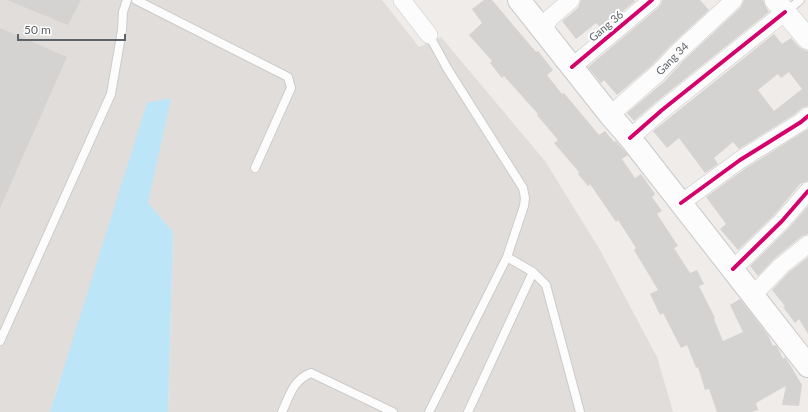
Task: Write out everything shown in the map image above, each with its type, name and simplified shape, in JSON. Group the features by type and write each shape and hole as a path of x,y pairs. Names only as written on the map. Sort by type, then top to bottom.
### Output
{"main road":[{"path":"519,0 630,138 808,365"}],"street":[{"path":"402,0 429,35"},
{"path":"542,30 550,18 571,0"},
{"name":"Gang 36","path":"572,67 652,0"},
{"name":"Gang 34","path":"610,115 658,73 676,54 734,0"},
{"path":"630,138 787,4 808,39"},
{"path":"681,203 740,160 801,122 808,116"},
{"path":"733,269 782,221 808,191"},
{"path":"753,295 782,266 808,244"}],"lane":[{"path":"0,341 111,94 123,12 127,0"},
{"path":"136,0 288,77 291,88 255,168"},
{"path":"429,35 447,68 523,188 525,198 524,206 507,257 429,412"},
{"path":"507,257 533,272 546,285 580,412"},
{"path":"468,412 533,272"},
{"path":"282,412 296,383 303,376 311,373 393,412"}],"shaded area":[{"path":"0,0 382,0 419,47 441,37 545,161 600,250 657,357 673,412 168,412 173,232 148,203 170,98 59,382 50,412 0,412"}],"water":[{"path":"171,98 148,203 173,232 168,412 50,412 147,103"}],"building":[{"path":"7,0 81,0 68,25"},
{"path":"484,0 492,0 536,52 538,51 553,70 547,75 599,135 605,131 628,155 622,159 635,178 641,174 655,194 652,197 662,211 657,214 678,246 674,248 690,273 697,270 704,284 699,286 715,318 714,319 723,341 743,332 730,305 740,299 768,335 773,346 777,346 783,359 785,357 802,385 799,406 782,405 786,386 756,403 758,410 752,412 717,412 709,389 705,390 698,367 696,368 687,345 681,348 663,313 660,315 650,294 658,290 634,250 636,248 618,220 616,222 590,184 588,186 578,174 579,172 554,143 558,140 537,115 538,114 504,76 502,78 490,63 492,61 469,35 482,23 472,9"},
{"path":"581,0 635,1 602,29 596,23 576,39 562,21 578,8"},
{"path":"662,0 700,0 709,10 651,66 617,95 604,80 601,83 588,67 658,8"},
{"path":"744,0 763,0 769,12 634,121 627,113 665,81 683,61 741,7"},
{"path":"0,28 67,57 0,208"},
{"path":"774,34 782,44 791,38 799,47 808,51 808,106 802,108 795,114 739,149 733,142 714,158 718,164 705,173 679,138 667,148 653,131","holes":["789,72 802,89 774,111 758,90 778,74 781,78"]},
{"path":"808,129 808,181 800,184 775,214 738,250 720,229 726,224 706,197 746,168"},
{"path":"808,206 808,234 802,236 775,258 758,276 750,266 789,228"},
{"path":"808,257 808,334 799,319 795,323 783,307 785,306 772,290 788,273"}],"cycle path":[{"path":"572,67 652,0"},
{"path":"630,138 662,110 785,12"},
{"path":"681,203 740,160 801,122 808,116"},
{"path":"733,269 782,221 808,191"}]}
